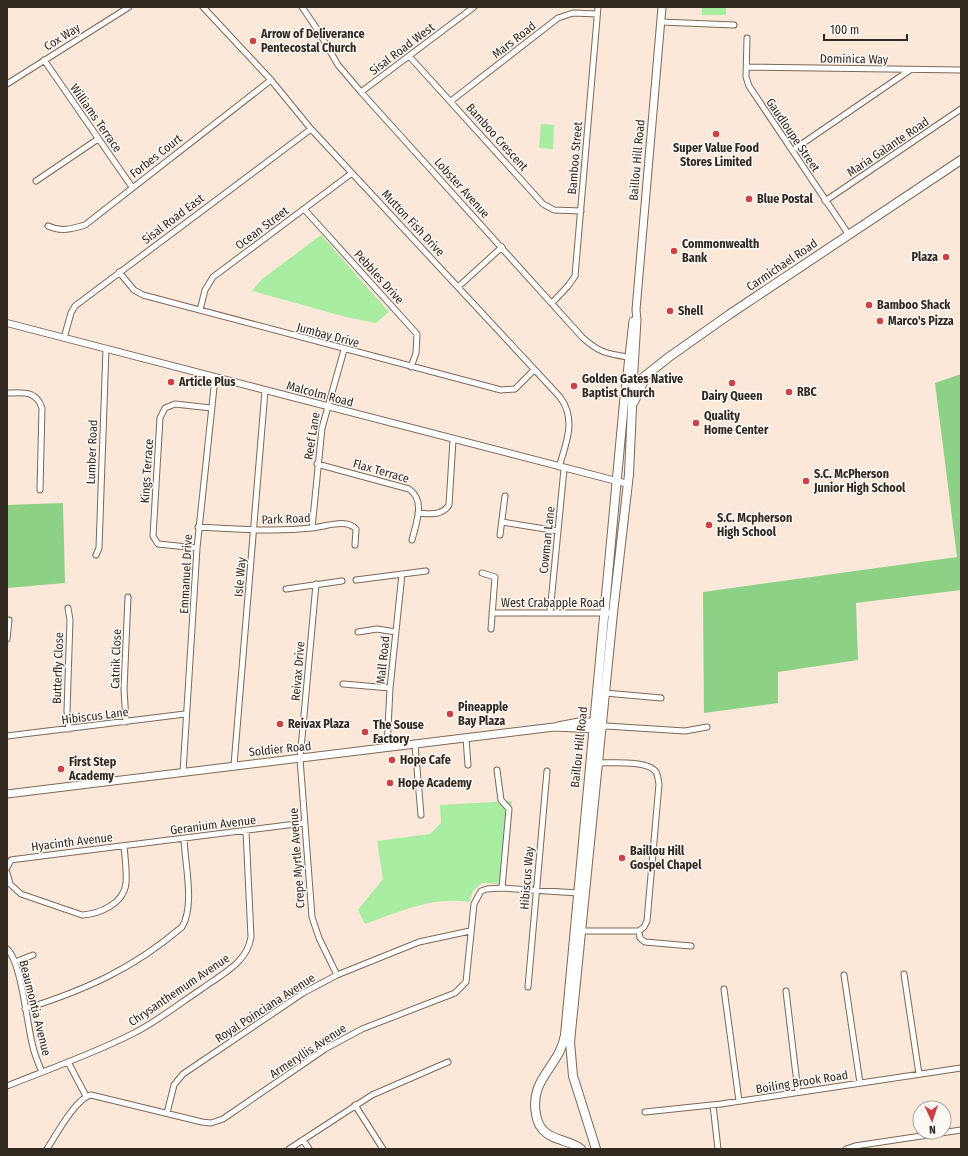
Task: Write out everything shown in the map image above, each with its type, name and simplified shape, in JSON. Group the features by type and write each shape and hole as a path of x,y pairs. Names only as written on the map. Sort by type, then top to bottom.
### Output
{"main road":[{"name":"Baillou Hill Road","path":"581,1149 547,1134 540,1127 536,1117 534,1101 537,1087 555,1059 565,1035 578,893 599,726 609,613 628,484 637,320 636,314 662,7"},
{"name":"Carmichael Road","path":"625,392 730,314 961,160"},
{"name":"Baillou Hill Road","path":"596,1149 594,1139 578,1095 571,1061 571,1027 598,763 599,726 605,693 617,483 628,357 633,320 636,314"},
{"path":"633,405 646,375"},
{"name":"Soldier Road","path":"7,794 554,727 599,726"},
{"path":"555,1059 571,1061"},
{"path":"581,1149 594,1139"}],"street":[{"name":"Cox Way","path":"7,84 128,7"},
{"name":"Mutton Fish Drive","path":"203,7 271,80 311,129 560,397 568,411 570,421 562,468"},
{"name":"Lobster Avenue","path":"302,7 319,32 338,65 582,337 596,349 608,355 628,357"},
{"name":"Sisal Road West","path":"361,92 474,7"},
{"name":"Bamboo Street","path":"552,303 575,276 598,7"},
{"name":"Mars Road","path":"451,101 558,18 573,13 597,14"},
{"path":"661,22 734,25"},
{"name":"Gaudloupe Street","path":"747,38 746,77 749,86 849,235"},
{"name":"Bamboo Crescent","path":"409,56 543,204 554,210 581,211"},
{"name":"Williams Terrace","path":"44,60 132,187"},
{"name":"Dominica Way","path":"747,67 961,70"},
{"path":"793,150 910,70"},
{"name":"Forbes Court","path":"48,226 55,229 66,230 85,225 271,80"},
{"name":"Maria Galante Road","path":"826,201 961,109"},
{"name":"Sisal Road East","path":"64,338 70,313 75,306 311,129"},
{"path":"36,181 98,139"},
{"name":"Ocean Street","path":"200,310 205,290 213,276 352,173"},
{"name":"Pebbles Drive","path":"304,209 417,334 416,353 411,367"},
{"path":"458,286 502,247"},
{"name":"Jumbay Drive","path":"119,272 134,290 143,296 200,310 344,350 508,390 520,386 534,370"},
{"name":"Malcolm Road","path":"7,324 617,483 628,484"},
{"name":"Lumber Road","path":"96,555 98,548 106,349"},
{"name":"Reef Lane","path":"312,528 317,464 327,407 344,350"},
{"name":"Emmanuel Drive","path":"183,772 185,714 193,617 198,528 215,378"},
{"name":"Isle Way","path":"234,765 265,391"},
{"path":"7,392 30,394 36,396 40,401 42,408 40,490"},
{"name":"Kings Terrace","path":"197,548 158,544 153,536 160,418 165,408 175,404 211,408"},
{"path":"418,513 440,513 446,510 449,505 453,440"},
{"name":"Flax Terrace","path":"317,464 409,488 415,492 418,513 412,540"},
{"name":"Cowman Lane","path":"550,614 562,468"},
{"path":"500,535 505,496"},
{"path":"502,522 558,531"},
{"name":"Park Road","path":"198,528 254,530 312,528 344,523 350,524 356,529 355,545"},
{"path":"356,580 426,571"},
{"path":"482,573 495,577 491,629"},
{"name":"Mall Road","path":"387,748 390,688 402,574"},
{"path":"286,589 342,581"},
{"name":"Reivax Drive","path":"300,759 316,584"},
{"name":"Catnik Close","path":"126,722 124,689 128,597"},
{"name":"Butterfly Close","path":"68,608 70,620 67,711 69,729"},
{"name":"West Crabapple Road","path":"492,613 609,613"},
{"path":"7,639 9,620"},
{"path":"358,632 377,629 396,632"},
{"path":"343,684 390,688"},
{"path":"605,693 661,698"},
{"name":"Hibiscus Lane","path":"7,736 185,714"},
{"path":"599,726 685,731 707,727"},
{"path":"466,738 468,765"},
{"path":"415,745 421,815"},
{"name":"Crepe Myrtle Avenue","path":"300,759 312,917 319,938 336,976"},
{"path":"581,931 639,931 644,927 647,921 659,784 658,776 656,772 645,765 598,763"},
{"path":"497,770 501,800 509,809 502,888"},
{"name":"Hibiscus Way","path":"528,987 547,771"},
{"name":"Geranium Avenue","path":"124,846 304,823"},
{"name":"Chrysanthemum Avenue","path":"7,1086 68,1062 134,1033 176,1007 237,964 245,955 249,947 250,937 246,831"},
{"path":"25,1009 62,998 120,972 182,927 187,920 188,908 184,839"},
{"name":"Hyacinth Avenue","path":"7,868 11,860 124,846 126,884 123,893 111,906 92,914 82,915 21,894 10,884 7,873"},
{"name":"Armeryllis Avenue","path":"86,1096 98,1095 202,1122 211,1123 219,1121 326,1049 362,1029 455,993 466,982 470,931 474,904 481,891 487,888 502,888 578,893"},
{"name":"Royal Poinciana Avenue","path":"167,1113 174,1085 183,1074 303,993 336,976 419,942 470,931"},
{"path":"639,931 640,938 645,942 691,946"},
{"name":"Beaumontia Avenue","path":"7,950 10,952 18,968 32,1046 42,1072"},
{"path":"15,962 33,955"},
{"path":"904,974 919,1074"},
{"path":"844,975 860,1083"},
{"path":"724,989 739,1101"},
{"path":"786,991 798,1092"},
{"path":"47,1149 78,1104 86,1096 68,1062"},
{"path":"289,1149 372,1094 448,1062"},
{"name":"Boiling Brook Road","path":"645,1112 714,1105 961,1068"},
{"path":"355,1105 383,1149"},
{"path":"714,1105 718,1149"},
{"path":"846,1149 855,1146 961,1130"},
{"path":"303,1140 309,1149"}],"green space":[{"path":"702,7 726,7 726,15 702,15"},
{"path":"541,124 554,125 553,149 539,148"},
{"path":"321,235 389,312 376,323 346,317 252,291 262,279"},
{"path":"961,374 961,590 856,603 858,660 778,672 778,703 704,713 703,592 957,557 935,383"},
{"path":"63,503 65,583 7,588 7,505"},
{"path":"512,801 504,884 482,883 473,891 469,902 442,901 429,903 403,910 365,924 358,910 383,879 377,841 430,834 441,823 440,805"}],"place":[{"name":"Arrow of Deliverance Pentecostal Church","path":"253,41"},
{"name":"Super Value Food Stores Limited","path":"716,134"},
{"name":"Blue Postal","path":"749,199"},
{"name":"Commonwealth Bank","path":"674,251"},
{"name":"Plaza","path":"946,257"},
{"name":"Bamboo Shack","path":"869,305"},
{"name":"Shell","path":"670,311"},
{"name":"Marco's Pizza","path":"880,321"},
{"name":"Article Plus","path":"171,382"},
{"name":"Dairy Queen","path":"732,383"},
{"name":"Golden Gates Native Baptist Church","path":"574,386"},
{"name":"RBC","path":"789,392"},
{"name":"Quality Home Center","path":"696,423"},
{"name":"S.C. McPherson Junior High School","path":"806,481"},
{"name":"S.C. Mcpherson High School","path":"709,525"},
{"name":"Pineapple Bay Plaza","path":"450,714"},
{"name":"Reivax Plaza","path":"280,724"},
{"name":"The Souse Factory","path":"365,732"},
{"name":"Hope Cafe","path":"392,760"},
{"name":"First Step Academy","path":"61,769"},
{"name":"Hope Academy","path":"390,783"},
{"name":"Baillou Hill Gospel Chapel","path":"622,858"}]}
